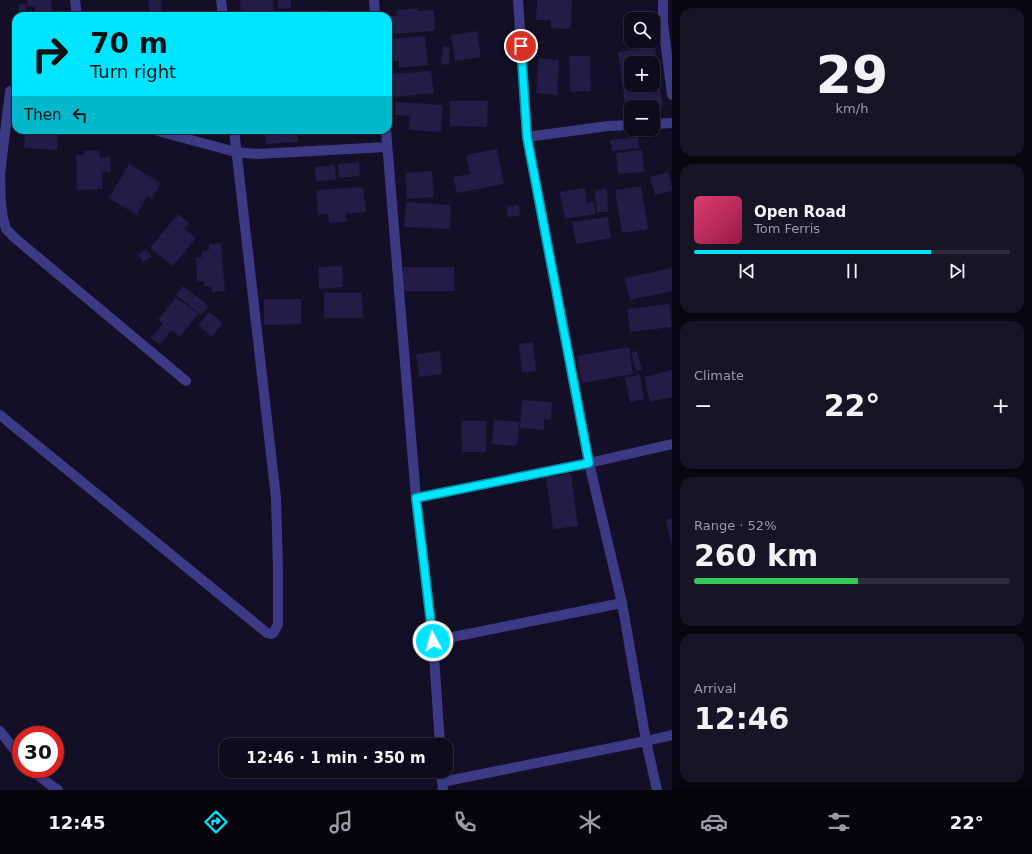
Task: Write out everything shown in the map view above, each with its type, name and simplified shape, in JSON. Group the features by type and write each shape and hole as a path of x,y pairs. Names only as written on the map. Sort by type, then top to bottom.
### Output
{"street":[{"path":"75,0 76,12"},
{"path":"221,0 222,12"},
{"path":"374,0 375,12"},
{"path":"518,0 527,137 589,463 622,603 656,790"},
{"path":"663,0 663,23 672,95"},
{"path":"9,90 0,175 2,218 6,229 186,381"},
{"path":"660,124 672,123"},
{"path":"527,137 608,126 624,125"},
{"path":"169,134 236,152 257,154 387,147"},
{"path":"0,415 267,633 271,634 274,632 278,624 276,498 234,134"},
{"path":"386,134 416,498 433,641 440,738"},
{"path":"416,498 589,463 672,444"},
{"path":"433,641 622,603"},
{"path":"0,731 12,746"},
{"path":"442,786 672,735"},
{"path":"42,778 58,790"}],"building":[{"path":"27,0 51,0 52,12 35,12 35,6 27,6"},
{"path":"148,0 161,0 162,12 150,12"},
{"path":"240,0 273,0 274,11 241,12"},
{"path":"278,0 291,0 291,8 278,9"},
{"path":"537,0 572,0 571,29 551,28 551,20 536,20"},
{"path":"19,4 26,4 26,12 19,12"},
{"path":"418,8 418,11 434,10 435,31 393,34 392,16 397,16 397,10"},
{"path":"327,10 328,12 310,12"},
{"path":"477,31 481,57 455,61 451,35"},
{"path":"425,36 428,65 399,68 399,61 392,61 392,39"},
{"path":"443,46 450,47 449,65 441,64"},
{"path":"655,48 656,56 624,56 624,92 660,92 660,84 663,107 660,107 660,100 625,100 618,52"},
{"path":"569,56 590,56 591,91 570,92"},
{"path":"539,58 559,60 557,95 536,93"},
{"path":"431,71 434,93 392,97 392,74"},
{"path":"450,101 488,101 487,127 450,126"},
{"path":"396,102 443,105 441,132 409,130 410,116 395,115"},
{"path":"25,134 58,135 57,150 24,148"},
{"path":"265,134 297,134 298,142 266,144"},
{"path":"638,137 639,148 612,151 610,140"},
{"path":"497,149 504,184 457,193 453,177 470,174 466,155"},
{"path":"99,150 100,158 110,157 111,172 102,172 102,189 77,190 76,155 84,155 84,151"},
{"path":"642,150 644,172 618,174 616,153"},
{"path":"359,162 360,176 339,178 338,164"},
{"path":"129,164 161,183 152,199 147,196 137,215 109,198"},
{"path":"335,165 336,180 316,181 315,167"},
{"path":"432,171 434,197 407,199 405,173"},
{"path":"668,172 672,191 655,195 650,177"},
{"path":"641,186 648,229 622,233 615,190"},
{"path":"363,187 366,212 346,214 347,221 329,223 328,214 318,215 316,190"},
{"path":"585,188 587,203 594,202 596,214 565,219 560,192"},
{"path":"607,189 608,212 597,212 595,190"},
{"path":"406,202 451,205 450,229 404,227"},
{"path":"519,205 520,216 508,217 507,206"},
{"path":"178,214 189,223 184,229 196,238 173,266 150,248"},
{"path":"608,217 611,238 576,244 572,222"},
{"path":"221,243 225,291 212,292 212,286 204,286 204,281 197,281 196,258 202,257 202,251 209,250 209,244"},
{"path":"146,249 152,257 143,262 138,255"},
{"path":"342,266 343,287 319,289 318,267"},
{"path":"403,267 454,267 454,291 403,291"},
{"path":"672,268 672,291 630,300 625,278"},
{"path":"183,286 209,306 201,315 176,295"},
{"path":"324,293 362,293 363,318 324,318"},
{"path":"176,297 198,314 180,337 171,330 160,345 151,338 163,324 158,320"},
{"path":"264,299 301,299 301,324 264,325"},
{"path":"669,304 672,327 630,332 627,309"},
{"path":"209,312 223,323 212,337 198,325"},
{"path":"533,342 536,371 522,373 519,344"},
{"path":"629,347 633,374 582,383 577,356"},
{"path":"440,351 442,374 419,377 416,354"},
{"path":"637,351 642,370 636,371 631,352"},
{"path":"672,370 672,397 650,402 644,377"},
{"path":"640,375 644,399 630,402 625,378"},
{"path":"522,400 552,402 551,420 544,419 544,430 520,428"},
{"path":"494,420 519,422 517,446 492,444"},
{"path":"461,421 486,421 486,452 462,452"},
{"path":"571,474 578,526 553,529 546,477"},
{"path":"672,518 672,543 671,543 666,520"}],"route":[{"path":"433,641 416,498 589,463 527,137 521,46"}]}
